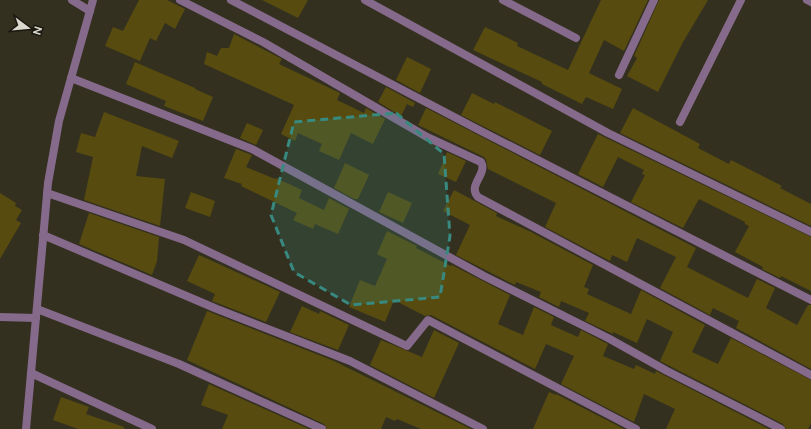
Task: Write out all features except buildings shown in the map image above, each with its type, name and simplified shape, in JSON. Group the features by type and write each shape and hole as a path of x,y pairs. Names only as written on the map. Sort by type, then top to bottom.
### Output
{"street":[{"path":"72,0 90,11"},
{"path":"26,429 47,194 59,121 93,0"},
{"path":"180,0 263,42 427,137 481,162 482,168 474,188 478,197 811,375"},
{"path":"231,0 479,130 811,300"},
{"path":"366,0 608,133 811,232"},
{"path":"503,0 576,38"},
{"path":"619,75 654,0"},
{"path":"680,122 741,0"},
{"path":"807,0 811,2"},
{"path":"71,78 252,149 484,276 608,338 667,371 781,429"},
{"path":"47,194 184,240 406,346 428,320 636,429"},
{"path":"43,235 217,309 350,361 483,429"},
{"path":"37,309 179,364 322,429"},
{"path":"0,317 36,318"},
{"path":"31,373 152,429"}],"highlighted area":[{"path":"396,113 444,154 450,236 440,297 351,305 294,272 271,215 294,122"}]}
